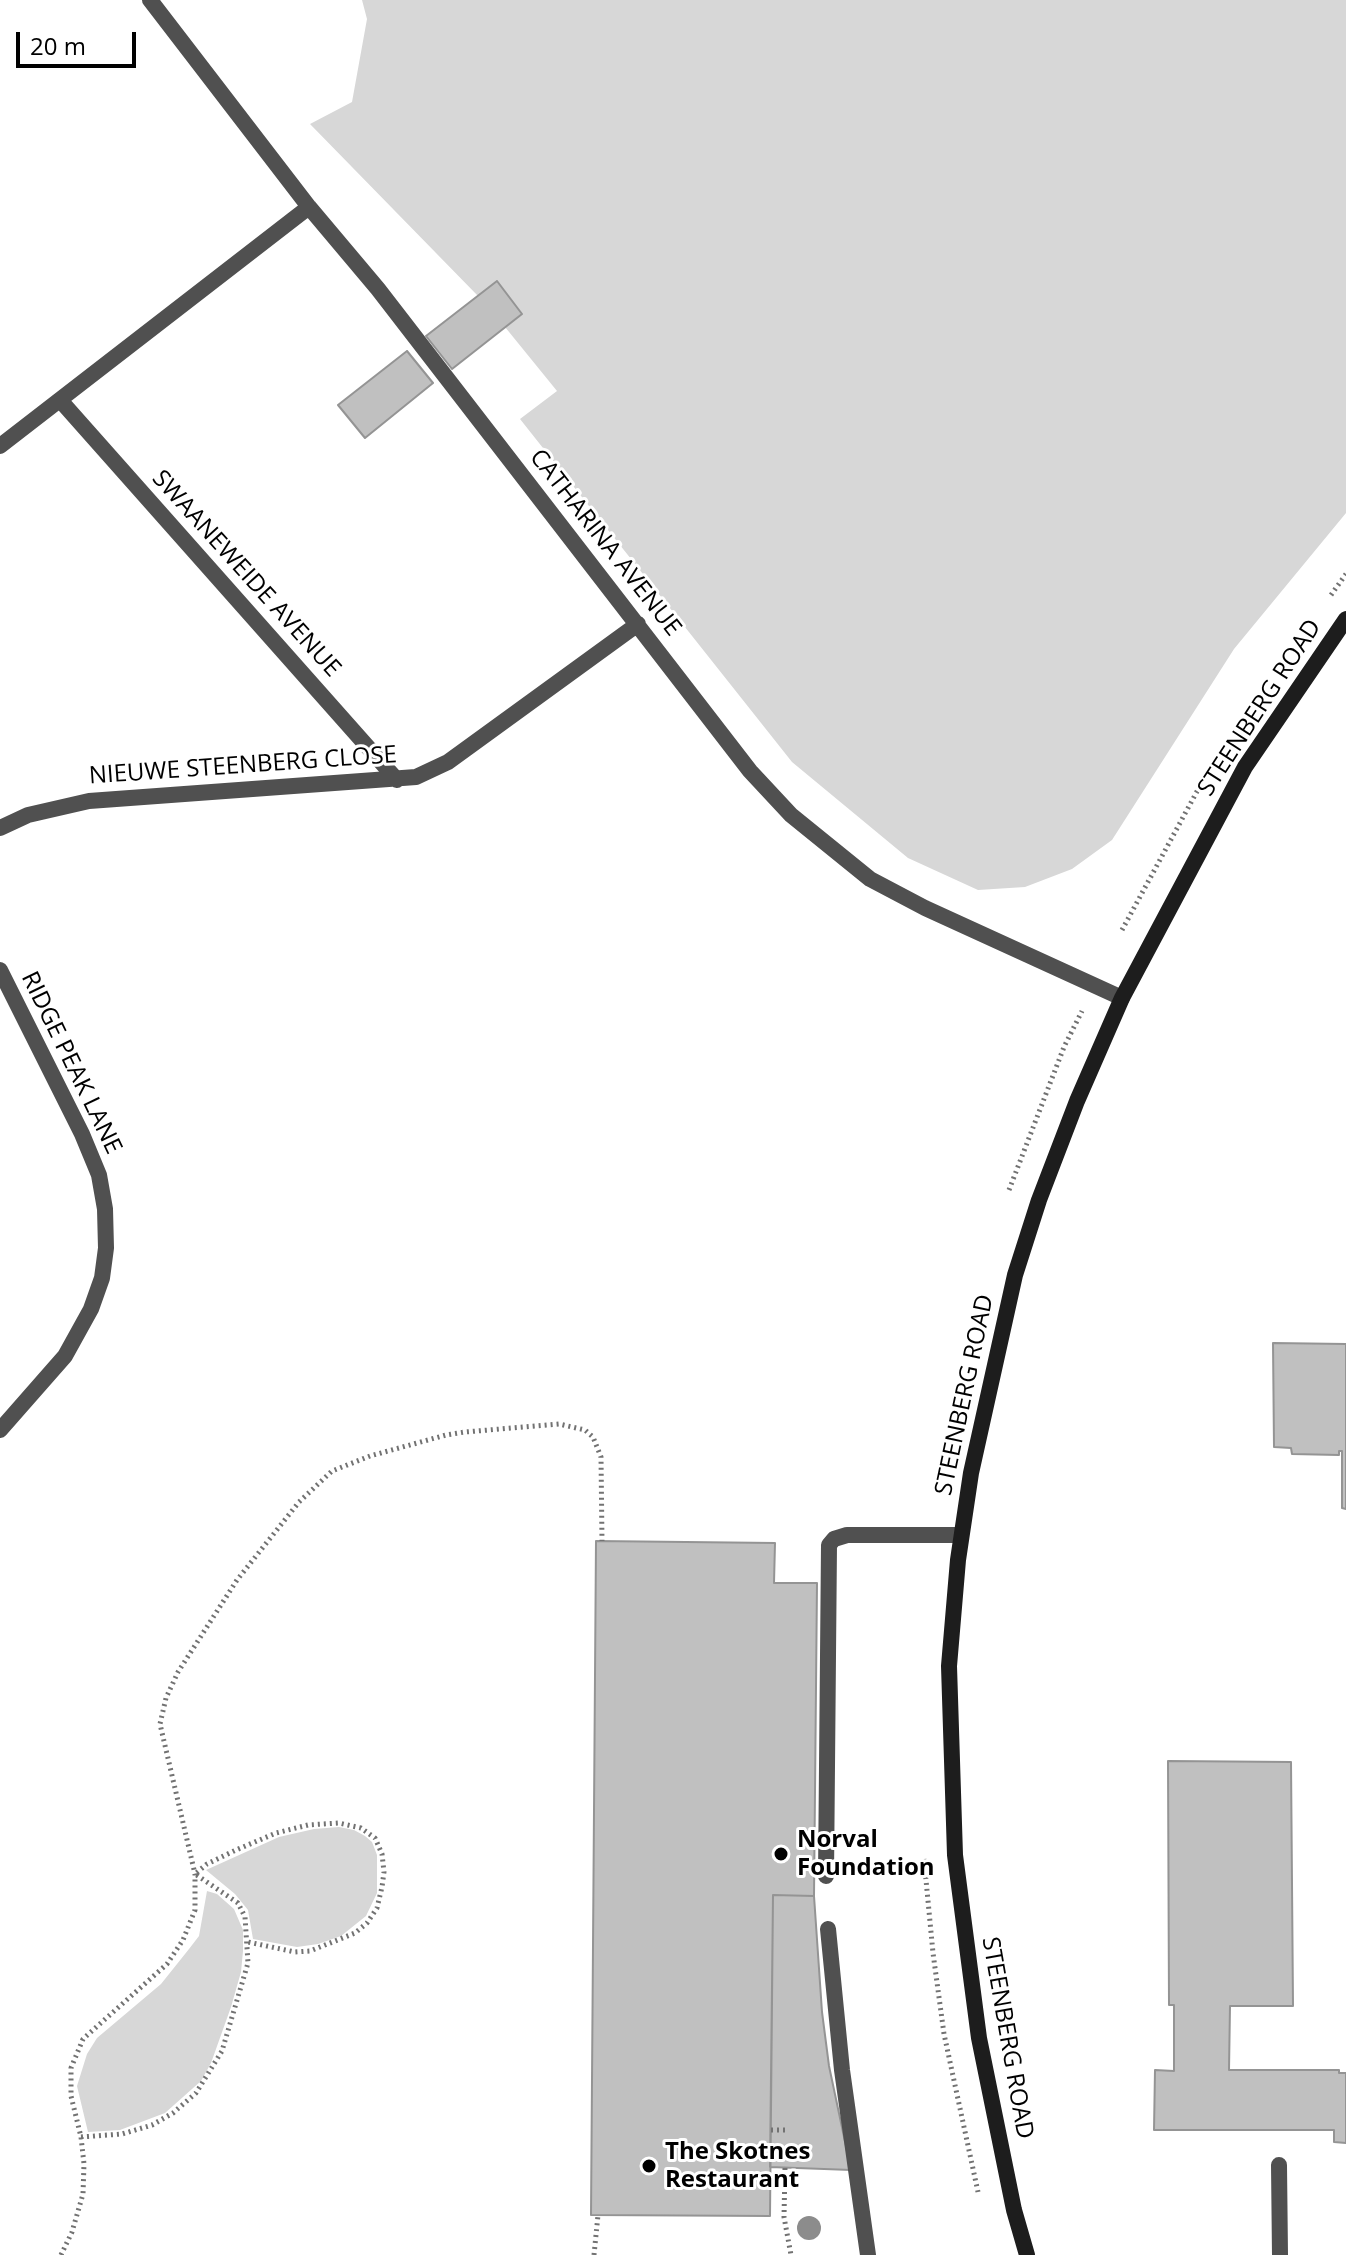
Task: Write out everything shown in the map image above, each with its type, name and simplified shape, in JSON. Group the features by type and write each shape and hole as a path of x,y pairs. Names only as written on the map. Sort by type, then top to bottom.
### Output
{"main road":[{"name":"STEENBERG ROAD","path":"1027,2255 1014,2210 979,2038 955,1855 949,1666 961,1535 988,1387 1015,1275 1055,1158 1122,998 1245,767 1346,619"}],"street":[{"name":"CATHARINA AVENUE","path":"150,0 309,207 378,289 750,771 791,815 870,879 925,908 1122,998"},
{"path":"0,446 309,207"},
{"name":"SWAANEWEIDE AVENUE","path":"60,400 397,780"},
{"name":"NIEUWE STEENBERG CLOSE","path":"0,828 28,815 89,801 416,777 448,762 638,624"},
{"name":"RIDGE PEAK LANE","path":"0,970 82,1134 99,1175 105,1209 106,1248 102,1278 91,1309 65,1356 0,1430"},
{"path":"826,1876 829,1545 834,1539 847,1535 961,1535"},
{"path":"828,1929 842,2070 868,2255"},
{"path":"1279,2165 1280,2255"}],"path":[{"path":"1331,596 1346,574"},
{"path":"1007,1198 1064,1047 1156,864 1206,776"},
{"path":"61,2255 72,2232 83,2194 84,2164 71,2096 71,2068 83,2039 167,1964 183,1940 195,1910 195,1874 160,1724 166,1698 178,1672 237,1580 299,1502 332,1471 370,1456 465,1432 559,1424 585,1430 593,1437 601,1457 602,1541"},
{"path":"195,1874 207,1864 236,1850 276,1833 308,1825 339,1823 361,1828 375,1838 382,1854 382,1887 377,1908 367,1923 355,1933 310,1951 295,1952 248,1942"},
{"path":"924,1852 944,2034 980,2199"},
{"path":"81,2137 122,2134 152,2125 173,2113 196,2093 222,2051 244,1978 248,1942 245,1917 238,1903 195,1874"},
{"path":"771,2130 785,2130"},
{"path":"785,2168 784,2217 791,2255"},
{"path":"594,2255 598,2215"}],"shaded area":[{"path":"362,0 1346,0 1346,513 1234,649 1112,840 1072,869 1025,887 978,890 908,858 792,762 520,419 557,391 505,327 522,313 497,282 478,296 310,124 352,102 367,19"},
{"path":"339,1827 365,1836 372,1842 377,1855 377,1893 366,1916 341,1936 318,1944 297,1947 253,1939 248,1910 235,1894 206,1870 279,1837"},
{"path":"207,1891 217,1894 234,1909 243,1930 241,1972 211,2063 201,2081 165,2113 120,2130 88,2132 77,2086 87,2054 97,2038 161,1984 199,1936"}],"building":[{"path":"497,281 522,314 452,369 426,336"},
{"path":"407,351 433,383 365,438 338,405"},
{"path":"1273,1343 1346,1344 1346,1509 1342,1508 1342,1451 1339,1455 1292,1454 1291,1448 1274,1447"},
{"path":"596,1541 775,1543 774,1583 817,1583 814,1896 773,1895 770,2216 591,2215"},
{"path":"1168,1761 1291,1762 1293,2006 1230,2006 1229,2070 1339,2070 1339,2073 1346,2073 1346,2143 1334,2142 1334,2130 1154,2130 1155,2070 1174,2071 1174,2005 1169,2005"},
{"path":"773,1895 814,1896 829,2066 851,2170 770,2167"}],"place":[{"name":"Norval Foundation","path":"781,1854"},
{"name":"The Skotnes Restaurant","path":"649,2166"}]}
